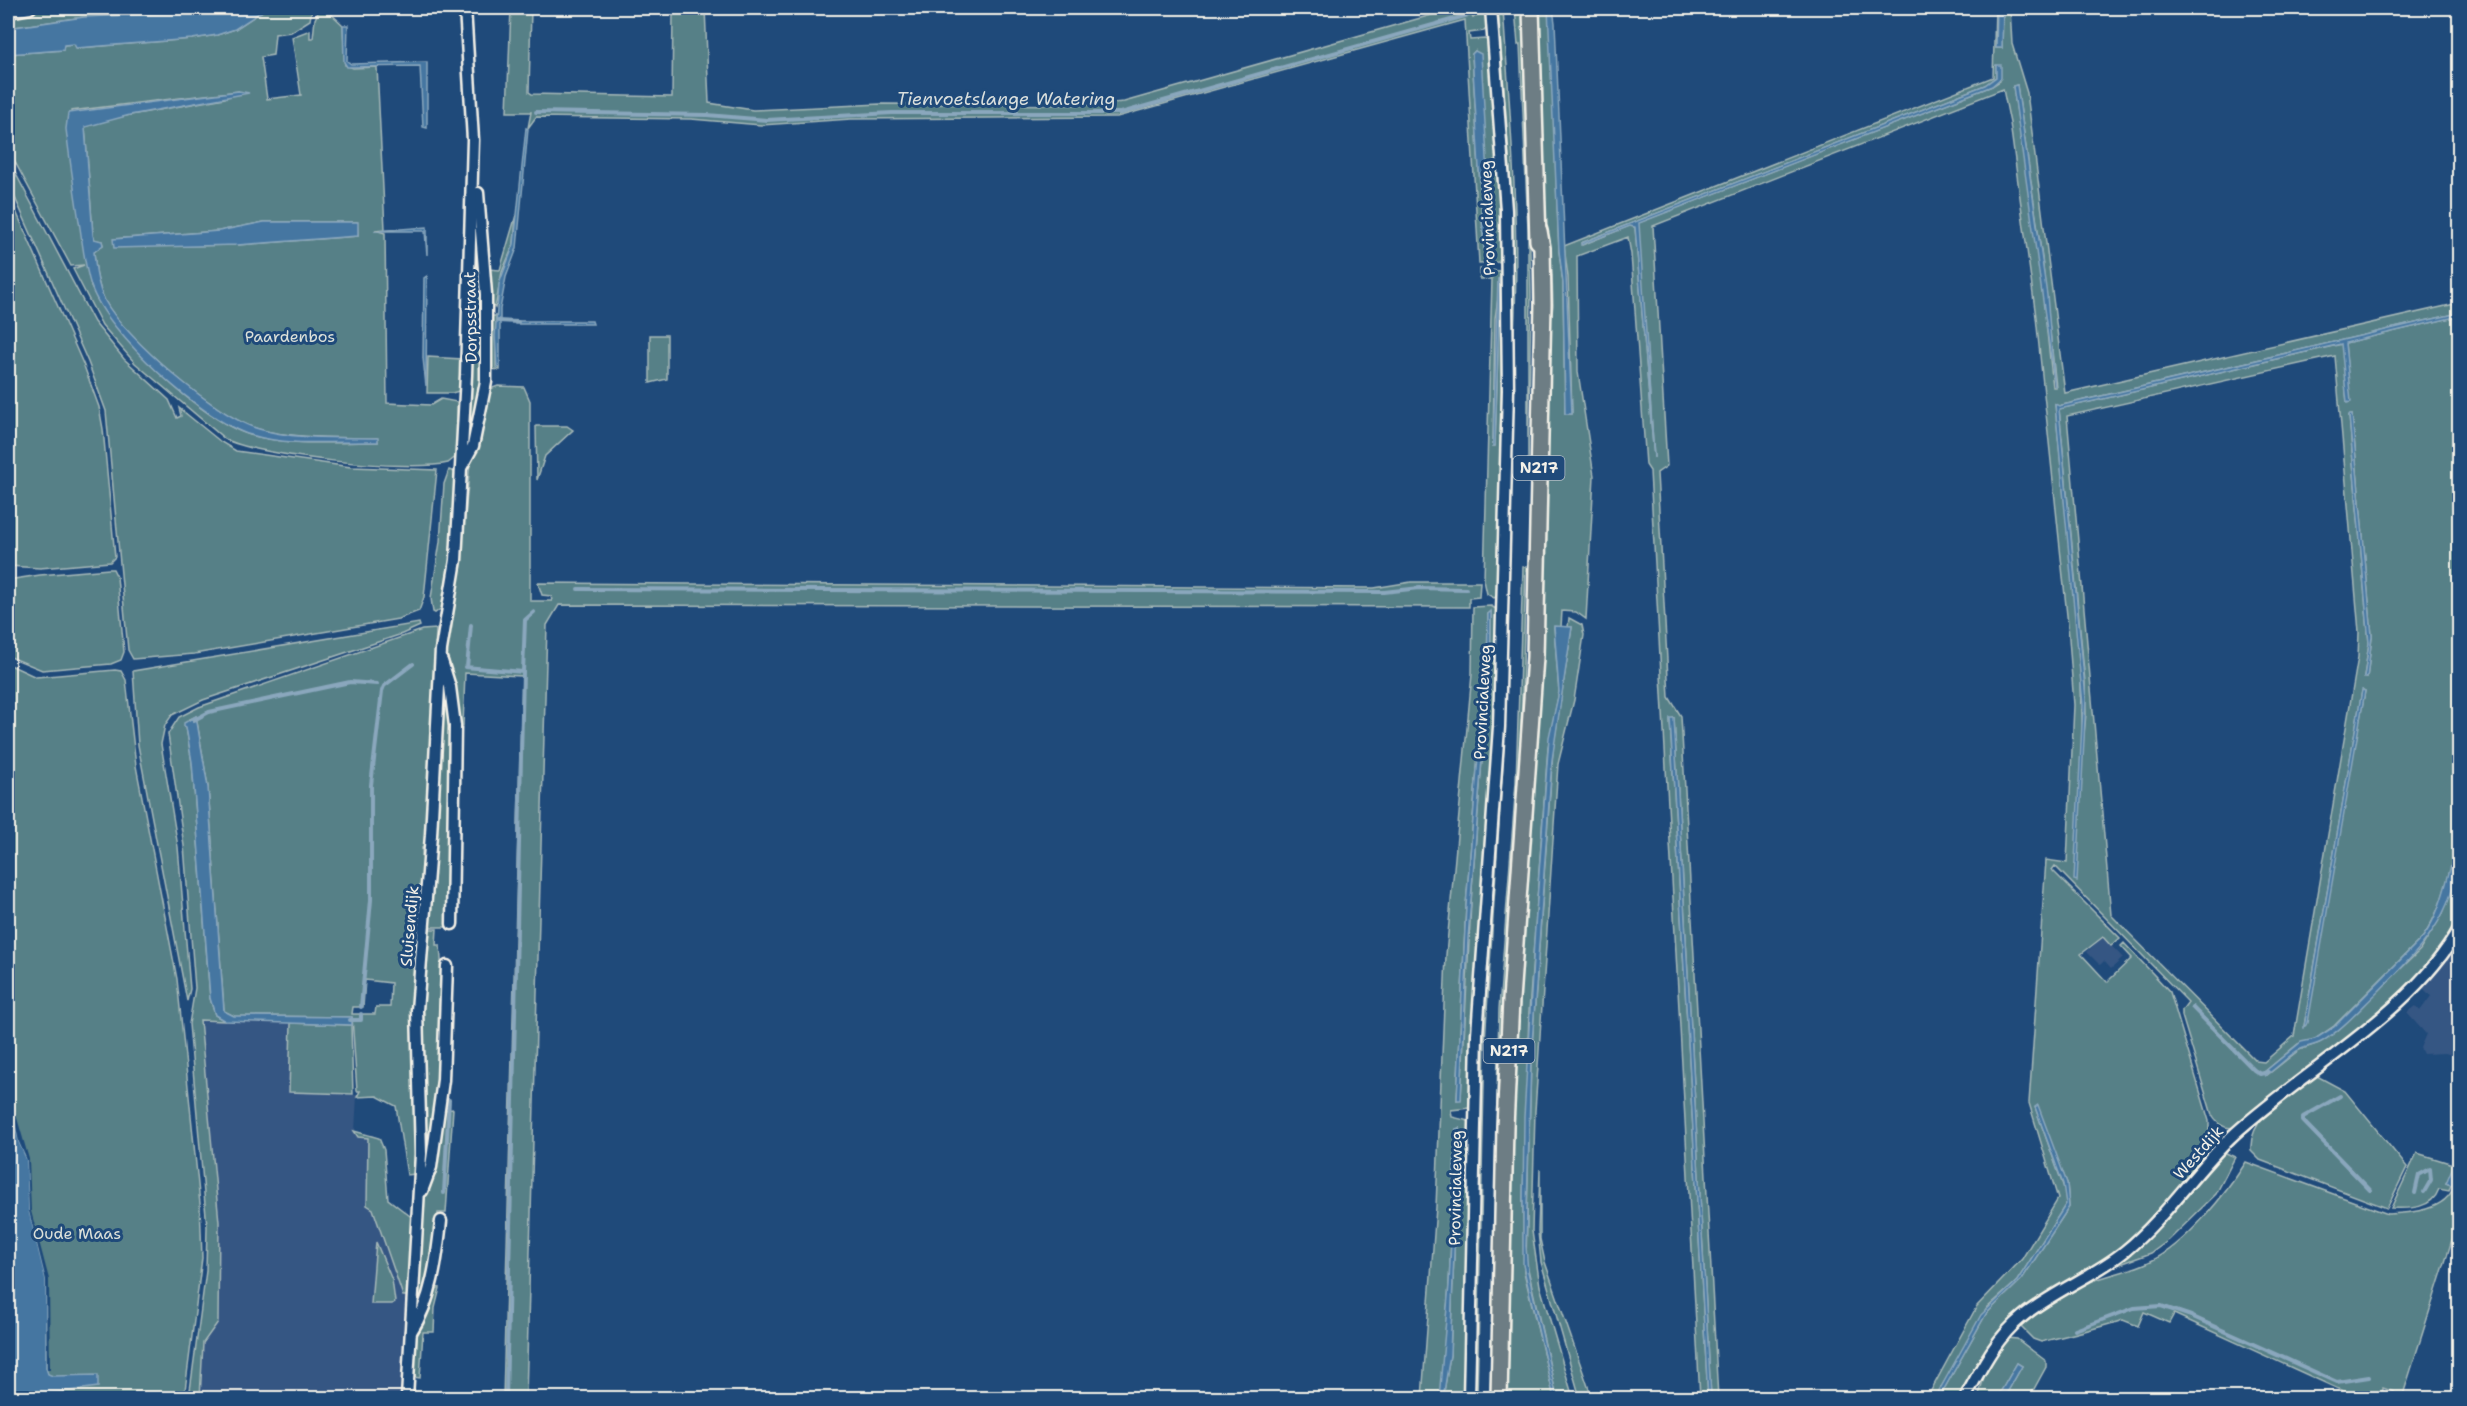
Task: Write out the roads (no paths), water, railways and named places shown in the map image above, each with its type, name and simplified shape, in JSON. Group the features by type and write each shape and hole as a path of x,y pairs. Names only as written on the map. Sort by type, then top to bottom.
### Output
{"main road":[{"name":"N217","path":"1499,1398 1506,1096 1530,705 1528,655 1536,257 1539,231 1531,8"}],"street":[{"path":"8,12 30,8"},
{"name":"Dorpsstraat","path":"462,467 474,446 486,382 485,279 473,163 465,8"},
{"name":"Provincialeweg","path":"1469,1398 1477,1034 1499,727 1508,390 1505,193 1491,8"},
{"name":"Dorpsstraat","path":"465,398 473,163"},
{"name":"Sluisendijk","path":"406,1398 419,1196 421,1122 416,1023 441,658 455,570 465,398"},
{"name":"Sluisendijk","path":"441,658 448,679 455,726 452,924"},
{"name":"Westdijk","path":"1965,1398 1990,1354 2014,1324 2031,1311 2092,1275 2125,1251 2157,1220 2229,1139 2374,1023 2408,991 2444,952 2460,927"},
{"name":"Sluisendijk","path":"419,1196 430,1173 442,1087 447,966"},
{"name":"Sluisendijk","path":"411,1333 424,1308 438,1248 441,1221"}],"waterway":[{"name":"Tienvoetslange Watering","path":"536,112 707,115 767,120 892,113 1121,113 1472,14"},
{"name":"Tienvoetslange Watering","path":"498,321 518,322"},
{"path":"578,589 1384,592 1420,588 1466,589"},
{"path":"465,667 523,672 525,620 534,612"},
{"path":"467,667 471,625"},
{"path":"361,1007 371,900 371,785 382,691 384,686 413,664"},
{"path":"506,1398 523,672"},
{"path":"194,720 209,712 350,682 377,684"},
{"path":"2192,1007 2254,1070 2260,1074 2268,1072"},
{"path":"350,1020 361,1020 361,1014"},
{"path":"2340,1096 2303,1117 2303,1121 2370,1190"},
{"path":"444,1193 449,1100"},
{"path":"2415,1193 2419,1175 2430,1169 2431,1180 2424,1192"},
{"path":"2075,1330 2134,1308 2161,1306 2191,1316 2337,1382 2369,1377"}],"park label":[{"name":"Paardenbos","path":"290,336"},
{"name":"Oude Maas","path":"77,1233"}]}
